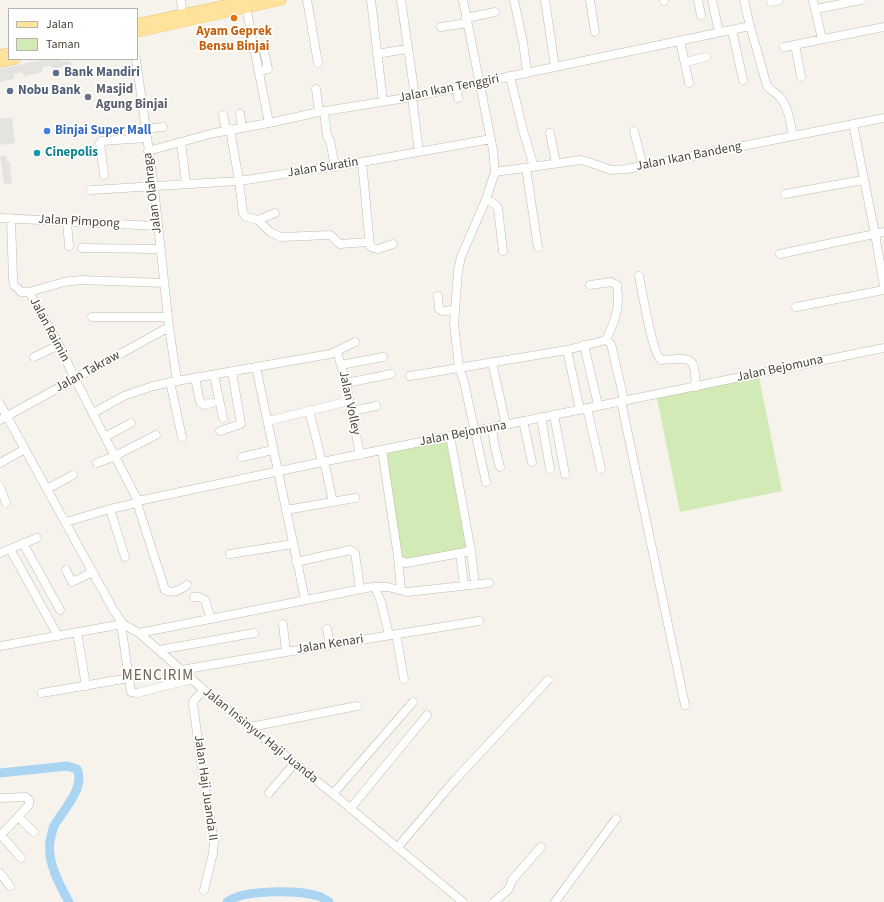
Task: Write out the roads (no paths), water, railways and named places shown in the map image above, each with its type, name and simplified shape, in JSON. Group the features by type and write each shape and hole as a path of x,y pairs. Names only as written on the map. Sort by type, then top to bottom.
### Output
{"main road":[{"path":"138,32 183,18 247,3 281,0"},
{"path":"138,24 183,18"},
{"path":"0,62 10,60"}],"street":[{"path":"181,0 183,18"},
{"path":"307,0 318,63"},
{"path":"371,0 383,102"},
{"path":"401,0 419,152"},
{"path":"463,0 494,150 495,172 486,199 461,257 458,271 454,324 459,367 476,431 486,482"},
{"path":"514,0 523,42 526,72"},
{"path":"545,0 555,67"},
{"path":"590,0 595,32"},
{"path":"698,0 700,15"},
{"path":"712,0 719,32"},
{"path":"744,0 767,86 772,93 777,95 784,103 788,112 793,136"},
{"path":"814,0 822,39"},
{"path":"816,9 861,0"},
{"path":"247,3 269,123"},
{"path":"441,27 495,12"},
{"name":"Jalan Ikan Tenggiri","path":"148,150 242,127 383,102 750,26"},
{"path":"784,47 884,27"},
{"path":"732,30 743,80"},
{"path":"680,41 686,62 689,83"},
{"path":"795,45 801,77"},
{"path":"378,54 406,49"},
{"path":"259,71 268,69 264,51"},
{"path":"686,62 706,57"},
{"name":"Jalan Olahraga","path":"136,60 154,187 169,327"},
{"path":"510,76 530,167 538,247"},
{"path":"457,87 458,98"},
{"path":"316,89 336,167"},
{"path":"240,114 242,127"},
{"path":"223,115 228,130 239,181 244,216 258,220 270,232 280,237 330,235 340,244 369,242"},
{"name":"Jalan Ikan Bandeng","path":"495,172 581,160 615,171 884,118"},
{"path":"853,124 884,286"},
{"path":"146,129 163,127"},
{"path":"634,131 643,166"},
{"path":"550,133 556,163"},
{"path":"104,175 101,141 147,138"},
{"name":"Jalan Suratin","path":"154,187 186,183 239,181 336,167 491,139"},
{"path":"181,142 186,183"},
{"path":"362,162 369,227 369,242 375,250 393,244"},
{"path":"785,194 864,180"},
{"path":"91,190 154,187"},
{"path":"486,199 498,208 503,250"},
{"path":"258,220 275,213"},
{"name":"Jalan Pimpong","path":"0,218 157,226"},
{"name":"Jalan Raimin","path":"11,218 12,279 17,289 21,292 29,292 59,344 75,379 138,502 165,590 171,592 187,586"},
{"path":"68,222 69,246"},
{"path":"780,254 884,232"},
{"path":"82,248 160,249"},
{"path":"639,276 649,327 657,356 661,360 683,358 692,361 696,386"},
{"path":"29,292 68,281 81,280 164,283"},
{"path":"590,285 611,282 617,285 619,300 618,309 606,340"},
{"path":"796,307 884,290"},
{"path":"438,296 439,309 442,311 454,310"},
{"path":"92,316 168,317"},
{"path":"169,327 174,381 182,437"},
{"name":"Jalan Takraw","path":"4,418 169,327"},
{"path":"410,376 567,350 606,340 612,344 685,705"},
{"path":"93,413 124,396 174,381 232,372 337,351 355,342"},
{"path":"34,357 59,344"},
{"path":"584,345 598,406"},
{"name":"Jalan Bejomuna","path":"66,522 138,502 323,462 884,348"},
{"path":"567,350 601,469"},
{"name":"Jalan Volley","path":"337,351 346,382 360,455"},
{"path":"341,365 383,357"},
{"path":"492,362 506,425"},
{"path":"256,367 305,600"},
{"path":"220,431 241,424 232,372"},
{"path":"346,382 391,374"},
{"path":"214,375 223,418"},
{"path":"195,378 200,402 204,404 212,403"},
{"path":"268,421 349,401"},
{"path":"0,404 4,418 25,450 122,624 131,692 133,693 192,679"},
{"path":"352,411 376,406"},
{"path":"309,410 333,502"},
{"path":"554,415 565,474"},
{"path":"541,418 550,469"},
{"path":"522,421 532,462"},
{"path":"105,437 131,423"},
{"path":"492,428 500,466"},
{"path":"97,463 115,456 156,435"},
{"path":"450,436 471,552 474,577"},
{"path":"0,462 25,450"},
{"path":"242,457 273,450"},
{"path":"382,450 401,590"},
{"path":"46,489 73,475"},
{"path":"0,487 6,503"},
{"path":"286,510 355,498"},
{"path":"110,509 126,558"},
{"path":"0,553 37,538"},
{"path":"23,543 60,610"},
{"path":"230,554 293,544"},
{"path":"10,549 58,636"},
{"path":"296,562 350,550 353,551 355,553 360,589"},
{"path":"398,560 406,563 471,552"},
{"path":"460,553 464,586"},
{"path":"66,570 72,582 93,572"},
{"path":"139,633 360,589 388,587 407,592 489,583"},
{"path":"375,587 392,635 404,679"},
{"path":"194,597 199,597 205,600 211,619"},
{"name":"Jalan Kenari","path":"181,670 479,621"},
{"path":"0,646 122,624"},
{"name":"Jalan Insinyur Haji Juanda","path":"122,624 139,633 204,690 463,902"},
{"path":"283,624 286,652"},
{"path":"327,629 330,645"},
{"path":"77,632 86,686"},
{"path":"159,650 254,633"},
{"path":"42,693 129,678"},
{"path":"397,848 468,766 548,680"},
{"name":"Jalan Haji Juanda II","path":"204,690 194,700 193,704 214,840 213,853 204,890"},
{"path":"332,794 414,702"},
{"path":"250,727 357,706"},
{"path":"350,809 427,715"},
{"path":"269,793 294,764"},
{"path":"0,799 24,797 28,799 29,805 0,835 21,858"},
{"path":"18,816 34,832"},
{"path":"555,902 616,819"},
{"path":"494,902 509,889 512,880 541,847"},
{"path":"0,873 10,886"}],"waterway":[{"path":"0,773 67,766 77,769 79,776 76,791 54,826 50,841 50,857 52,865 69,902"},
{"path":"227,902 246,895 271,892 309,894 318,896 329,902"}],"place":[{"name":"Ayam Geprek Bensu Binjai","path":"234,18"},
{"name":"Bank Mandiri","path":"56,73"},
{"name":"Nobu Bank","path":"10,91"},
{"name":"Masjid Agung Binjai","path":"88,97"},
{"name":"Binjai Super Mall","path":"47,131"},
{"name":"Cinepolis","path":"37,153"}],"district":[{"name":"MENCIRIM","path":"158,677"}]}
